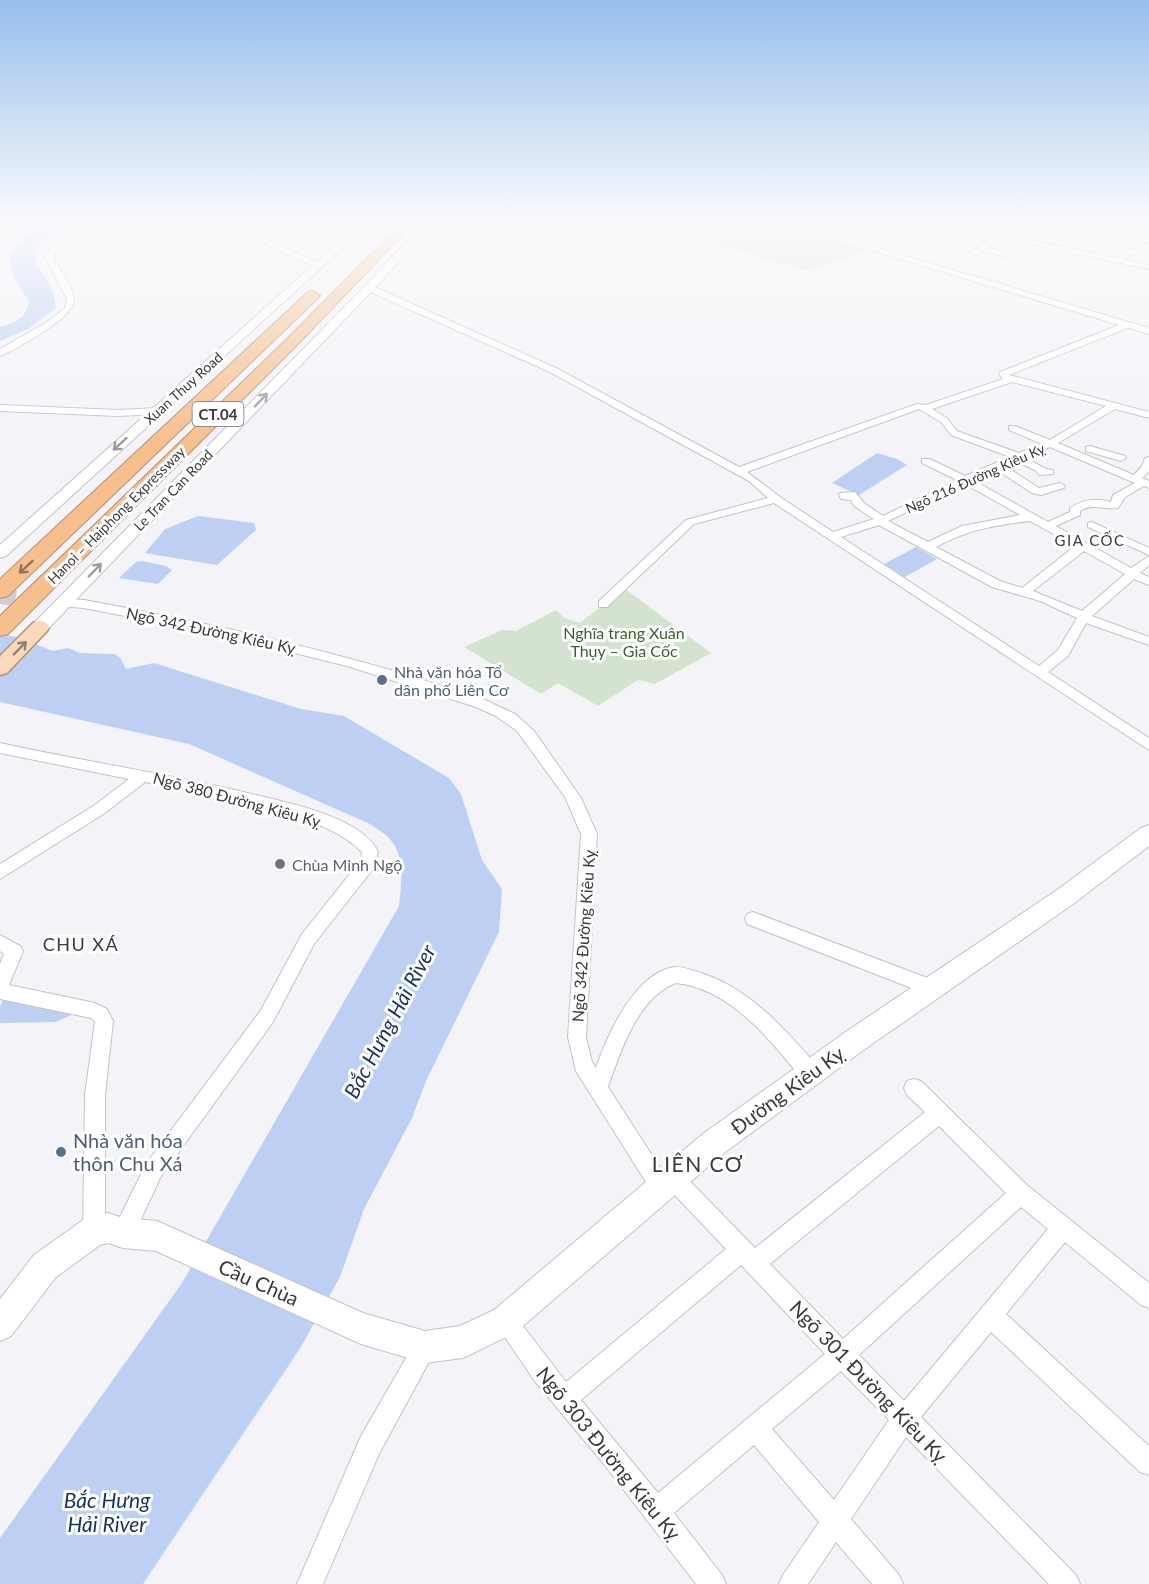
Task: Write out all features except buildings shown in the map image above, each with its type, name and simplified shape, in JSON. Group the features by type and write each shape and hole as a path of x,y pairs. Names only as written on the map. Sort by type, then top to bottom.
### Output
{"highway":[{"name":"Hanoi – Haiphong Expressway","path":"0,591 311,296"},
{"name":"Hanoi – Haiphong Expressway","path":"30,603 337,296"},
{"name":"CT.04","path":"0,629 30,603"}],"main road":[{"name":"Xuan Thuy Road","path":"0,553 285,296"},
{"name":"Le Tran Can Road","path":"40,627 361,296"},
{"path":"30,603 64,603"},
{"path":"0,668 40,627"},
{"name":"Đường Kiêu Kỵ","path":"362,1328 425,1347 463,1342 505,1321 714,1143 810,1073 1065,897 1149,834"},
{"path":"0,1325 45,1266 108,1232"},
{"name":"Cầu Chùa","path":"108,1232 157,1236 362,1328"}],"street":[{"path":"0,353 62,316 71,304 69,296"},
{"path":"387,296 553,370 740,471 776,499 831,536 1149,745"},
{"path":"1030,296 1149,331"},
{"path":"1126,325 1005,373 1005,376 1149,415"},
{"path":"740,471 916,407 927,408 1011,379"},
{"name":"Ngõ 216 Đường Kiêu Kỵ","path":"831,536 883,519 1050,444 1113,406"},
{"path":"0,408 118,413 158,411"},
{"path":"927,408 944,420 954,433 1019,458 1040,469 1043,473 1049,472"},
{"path":"1012,428 1143,482"},
{"path":"1083,458 1094,446 1121,458"},
{"path":"1047,526 1076,513 1074,510 1084,503 1090,505 1099,502 1114,506 1120,498 1118,497 1143,482 1149,460"},
{"path":"926,461 966,480 1149,581"},
{"path":"998,466 1036,491 1041,492 1060,486"},
{"path":"954,475 964,469 987,471"},
{"path":"831,486 928,547 996,584 1044,598 1149,641"},
{"path":"603,604 690,522 776,499"},
{"path":"928,547 969,526 1004,519 1032,517"},
{"path":"1092,525 1149,552"},
{"path":"1024,592 1083,546"},
{"path":"1040,673 1063,653 1084,616 1149,560 1126,551"},
{"name":"Ngõ 342 Đường Kiêu Kỵ","path":"64,603 84,604 220,630 311,652 391,674 483,706 518,723 571,792 584,814 589,834 577,1037 583,1065 667,1183"},
{"name":"Ngõ 380 Đường Kiêu Kỵ","path":"0,747 65,762 144,775 258,802 326,822 363,842 371,856 308,939 267,1016 245,1048 108,1232"},
{"path":"0,872 100,809 144,775"},
{"path":"753,919 932,988"},
{"path":"0,942 14,951 0,985"},
{"path":"598,1089 625,1020 660,982 676,974 707,982 743,1004 780,1037 810,1073"},
{"path":"0,992 95,1011 102,1015 104,1021 95,1095 108,1232"},
{"path":"914,1088 1021,1193 1149,1298"},
{"path":"564,1400 748,1256 939,1113"},
{"name":"Ngõ 301 Đường Kiêu Kỵ","path":"667,1183 748,1256 904,1419 995,1508 1066,1584"},
{"path":"657,1511 842,1355 1021,1193"},
{"path":"792,1584 904,1419 1063,1228"},
{"path":"990,1315 1149,1464"},
{"name":"Ngõ 303 Đường Kiêu Kỵ","path":"505,1321 564,1400 657,1511 713,1584"},
{"path":"310,1584 370,1445 425,1347"},
{"path":"755,1428 890,1584"}],"green space":[{"name":"Nghĩa trang Xuân Thụy – Gia Cốc","path":"624,588 711,653 655,684 638,680 598,706 558,683 541,694 464,647 502,630 516,631 556,610 564,618 580,623"}],"water":[{"path":"25,296 54,296 56,308 28,329 0,341 0,327 19,319 28,308 29,302"},
{"path":"877,453 897,459 907,465 859,495 832,483"},
{"path":"198,516 254,523 256,530 217,565 145,553 165,529"},
{"path":"916,547 937,559 903,578 882,565"},
{"path":"136,562 166,566 172,570 158,584 119,578"},
{"name":"Bắc Hưng Hải River","path":"0,634 17,637 53,651 68,648 80,653 115,654 121,659 126,669 154,663 301,709 344,716 449,778 461,794 482,860 502,889 499,932 426,1081 412,1118 364,1209 340,1277 301,1347 143,1584 0,1584 0,1538 182,1283 399,906 400,863 395,846 390,839 370,824 189,744 0,702"},
{"path":"5,996 74,1014 55,1022 0,1023 0,1006"}],"tunnel":[{"path":"0,596 35,601"}],"place":[{"name":"Nhà văn hóa Tổ dân phố Liên Cơ","path":"382,680"},
{"name":"Chùa Minh Ngộ","path":"280,864"},
{"name":"Nhà văn hóa thôn Chu Xá","path":"61,1152"}],"district":[{"name":"GIA CỐC","path":"1090,540"},
{"name":"CHU XÁ","path":"81,944"},
{"name":"LIÊN CƠ","path":"698,1163"}]}
